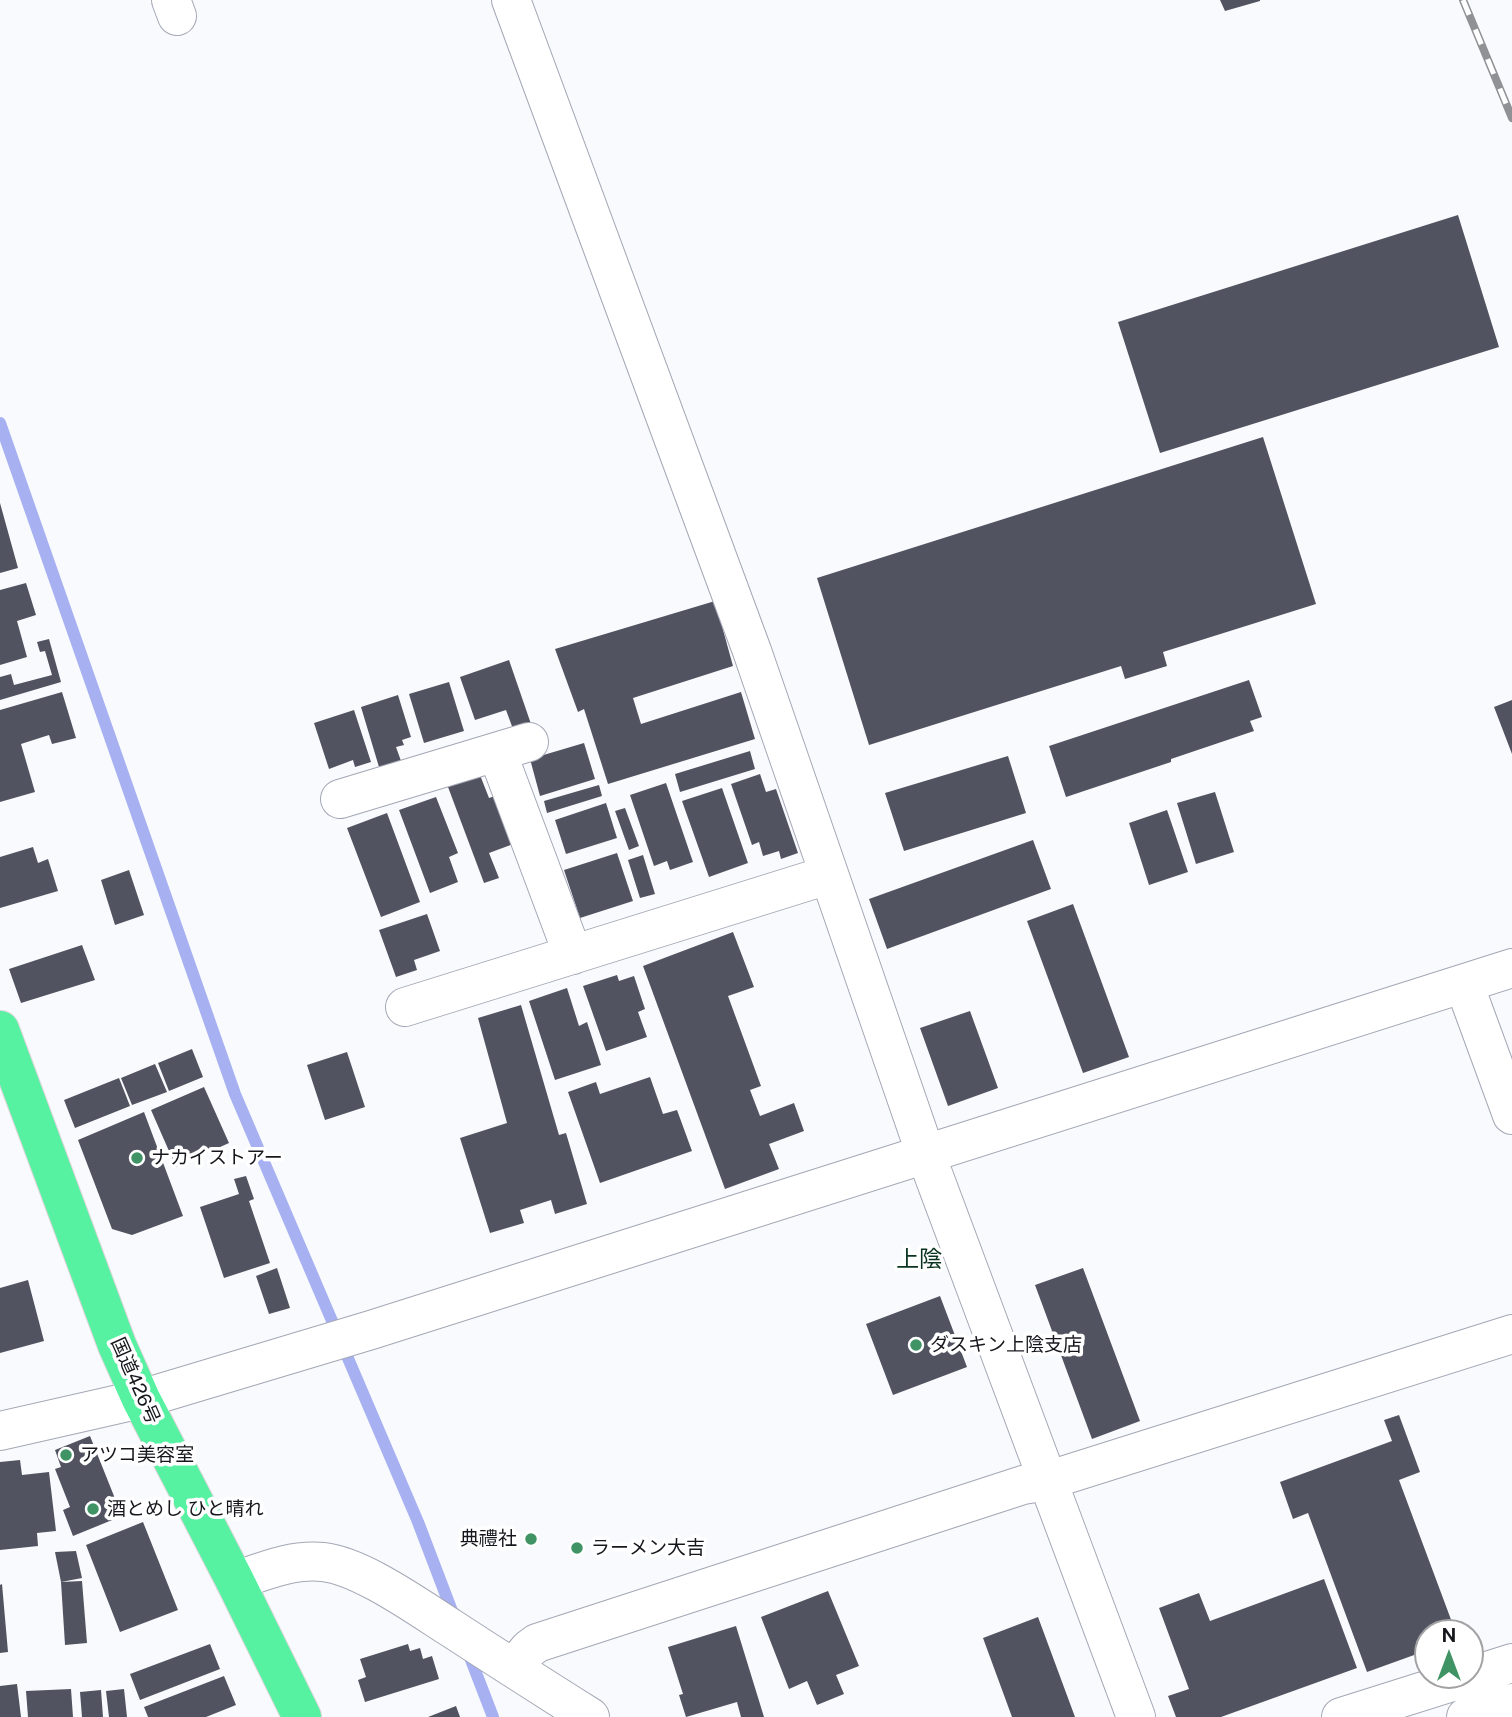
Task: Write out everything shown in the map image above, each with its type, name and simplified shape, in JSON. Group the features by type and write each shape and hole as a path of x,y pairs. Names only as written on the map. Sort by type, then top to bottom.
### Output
{"highway":[{"name":"国道426号","path":"0,1030 117,1345 141,1399 236,1581 302,1717"}],"street":[{"path":"511,0 752,651 926,1155 1136,1717"},
{"path":"340,799 513,747 573,955"},
{"path":"405,1007 828,875"},
{"path":"0,1432 141,1399 371,1330 1512,968"},
{"path":"1464,984 1512,1115"},
{"path":"507,1664 537,1643 1010,1489 1046,1481 1512,1334"},
{"path":"236,1581 291,1563 327,1563 372,1581 590,1717"},
{"path":"1341,1717 1512,1663"},
{"path":"1466,1717 1512,1703"}],"building":[{"path":"1220,0 1260,0 1260,1 1225,11"},
{"path":"1458,215 1499,347 1160,453 1118,322"},
{"path":"1263,437 1316,604 1163,652 1167,666 1125,679 1121,666 869,745 817,578"},
{"path":"0,503 18,568 0,573"},
{"path":"26,583 36,615 17,621 27,657 0,665 0,590"},
{"path":"715,601 733,666 633,698 641,724 741,692 755,739 608,784 584,709 578,712 555,649"},
{"path":"49,639 61,682 0,700 0,677 11,674 14,685 52,675 45,651 40,652 37,642"},
{"path":"509,660 531,724 513,729 506,710 475,720 460,677"},
{"path":"1249,680 1262,717 1250,721 1254,731 1066,797 1049,746"},
{"path":"449,682 464,731 424,743 409,694"},
{"path":"62,692 76,738 52,744 49,735 21,744 35,792 0,802 0,710"},
{"path":"398,695 411,737 402,740 404,745 396,747 401,761 379,767 361,707"},
{"path":"1512,700 1512,754 1494,707"},
{"path":"354,710 371,762 355,767 353,760 329,769 314,723"},
{"path":"584,743 595,779 540,796 530,759"},
{"path":"750,751 755,769 680,792 675,774"},
{"path":"1008,756 1026,813 904,851 885,793"},
{"path":"760,774 766,792 776,789 798,853 781,859 779,851 763,856 759,842 752,845 731,784"},
{"path":"480,775 489,798 498,795 516,843 489,853 499,878 484,883 448,787"},
{"path":"666,783 693,862 670,870 667,861 654,866 630,795"},
{"path":"599,785 602,796 547,813 544,801"},
{"path":"722,788 748,863 709,877 682,801"},
{"path":"1215,792 1234,852 1196,864 1177,803"},
{"path":"436,797 458,853 449,857 458,882 430,893 399,810"},
{"path":"606,803 617,838 566,854 555,820"},
{"path":"625,808 639,846 629,850 615,811"},
{"path":"1167,810 1188,872 1149,885 1129,823"},
{"path":"387,813 420,902 381,917 347,828"},
{"path":"1033,840 1051,889 887,949 869,899"},
{"path":"33,847 38,863 48,859 58,891 0,908 0,857"},
{"path":"617,853 633,901 580,918 564,870"},
{"path":"643,855 655,894 640,898 628,860"},
{"path":"129,870 144,915 115,925 101,880"},
{"path":"1073,904 1129,1057 1083,1073 1027,921"},
{"path":"427,914 440,951 414,960 417,970 396,977 379,930"},
{"path":"733,932 754,987 728,996 761,1086 750,1090 760,1116 794,1103 804,1131 769,1144 779,1169 725,1189 643,966"},
{"path":"82,945 95,980 21,1003 9,969"},
{"path":"617,975 619,981 634,976 645,1009 638,1012 647,1037 606,1051 583,986"},
{"path":"567,988 579,1026 587,1022 601,1065 555,1080 529,1001"},
{"path":"521,1005 559,1135 566,1133 587,1204 555,1214 551,1200 520,1210 524,1223 490,1233 460,1138 507,1123 478,1018"},
{"path":"970,1011 998,1088 948,1106 920,1028"},
{"path":"192,1049 203,1077 169,1091 158,1063"},
{"path":"347,1052 365,1107 325,1120 307,1065"},
{"path":"155,1064 167,1092 132,1105 121,1078"},
{"path":"650,1077 663,1114 677,1110 692,1151 600,1183 568,1092 596,1082 600,1094"},
{"path":"119,1078 130,1106 75,1128 64,1100"},
{"path":"204,1087 229,1143 176,1167 151,1110"},
{"path":"144,1112 183,1216 132,1235 112,1229 78,1140"},
{"path":"246,1176 254,1199 249,1201 270,1263 224,1278 200,1207 239,1194 234,1179"},
{"path":"277,1268 290,1308 269,1314 256,1276"},
{"path":"1083,1268 1140,1421 1092,1439 1035,1285"},
{"path":"28,1280 44,1341 0,1353 0,1288"},
{"name":"ダスキン上陰支店","path":"940,1296 967,1367 893,1395 866,1324"},
{"path":"1399,1415 1420,1472 1399,1480 1451,1619 1414,1619 1414,1655 1367,1672 1308,1513 1293,1519 1280,1482 1392,1441 1384,1420"},
{"path":"90,1436 122,1516 73,1536 63,1510 70,1507 55,1469 61,1467 55,1450"},
{"path":"20,1460 22,1475 49,1472 56,1531 37,1533 38,1546 0,1550 0,1462"},
{"path":"143,1522 178,1610 120,1632 86,1545"},
{"path":"76,1551 82,1578 61,1582 55,1552"},
{"path":"1324,1579 1357,1668 1221,1717 1176,1717 1168,1696 1189,1689 1159,1608 1199,1593 1210,1621"},
{"path":"82,1581 87,1643 65,1645 61,1582"},
{"path":"2,1584 8,1652 0,1653 0,1585"},
{"path":"828,1591 859,1666 836,1675 844,1694 817,1705 807,1681 789,1689 761,1617"},
{"path":"1038,1617 1075,1717 1012,1717 983,1638"},
{"path":"736,1626 764,1717 741,1717 737,1702 686,1717 679,1695 683,1694 668,1647"},
{"path":"210,1644 220,1669 140,1700 130,1674"},
{"path":"408,1644 410,1651 420,1648 423,1659 432,1656 439,1679 365,1702 358,1680 366,1677 360,1659"},
{"path":"224,1676 236,1705 206,1717 148,1717 144,1707"},
{"path":"17,1684 21,1717 0,1717 0,1686"},
{"path":"71,1689 73,1717 28,1717 26,1691"},
{"path":"124,1689 127,1717 109,1717 106,1691"},
{"path":"101,1690 103,1717 82,1717 80,1692"},
{"path":"456,1706 460,1717 428,1717"}],"waterway":[{"path":"0,423 235,1094 418,1522 455,1619"},
{"path":"468,1652 493,1717"}],"railway":[{"path":"1463,0 1512,118"}],"place":[{"name":"ナカイストアー","path":"137,1158"},
{"name":"ダスキン上陰支店","path":"916,1345"},
{"name":"アツコ美容室","path":"66,1455"},
{"name":"酒とめし ひと晴れ","path":"93,1509"},
{"name":"典禮社","path":"531,1539"},
{"name":"ラーメン大吉","path":"577,1548"}],"district":[{"name":"上陰","path":"919,1260"}]}
